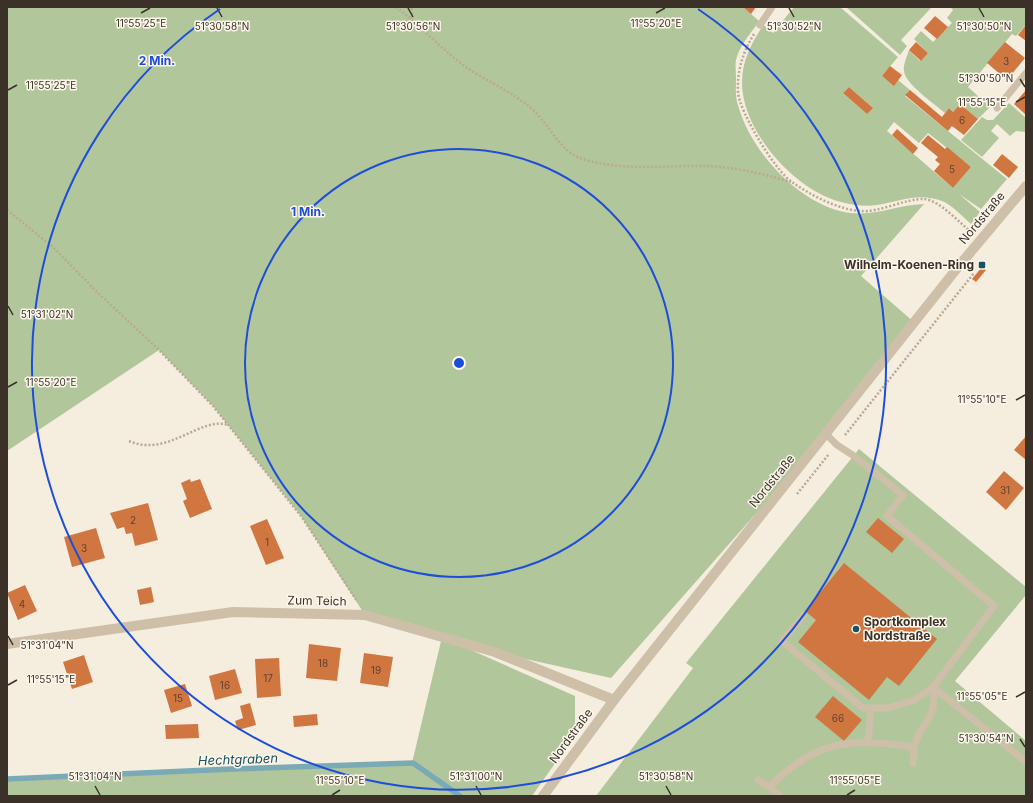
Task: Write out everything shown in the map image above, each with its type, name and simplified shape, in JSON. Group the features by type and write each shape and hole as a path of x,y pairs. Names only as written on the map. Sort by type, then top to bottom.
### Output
{"street":[{"name":"Nordstraße","path":"543,796 614,700 980,240 1026,187"},
{"name":"Zum Teich","path":"7,644 233,612 365,615 495,652 614,700"}],"lane":[{"path":"760,25 772,7"},
{"path":"997,108 1026,73"},
{"path":"803,616 782,641 863,708 888,708 915,700 933,687 994,606 887,516 903,495 854,456 837,445 826,434"},
{"path":"913,763 914,748 931,716 935,701 933,687"},
{"path":"933,687 1026,762"},
{"path":"868,742 871,708"},
{"path":"770,787 795,764 832,746 858,741 914,748"},
{"path":"758,780 780,795"}],"path":[{"path":"396,7 411,18 462,64 531,108 564,147 571,153 581,158 599,163 630,166 724,167 746,170 790,182 828,203 862,212 924,199 942,207 980,240"},
{"path":"411,18 412,7"},
{"path":"760,25 745,48 740,67 738,93 747,116 763,146 790,182"},
{"path":"7,210 54,248 96,292 159,350 213,406 301,516 346,582 365,615"},
{"path":"129,441 137,444 148,445 175,440 212,424 222,423 228,425"}],"green space":[{"path":"7,7 743,7 773,33 794,7 840,7 898,57 882,76 894,85 898,80 910,90 905,96 1007,179 981,209 959,194 980,212 971,224 950,206 934,198 917,197 868,206 841,202 824,196 806,186 789,172 761,139 751,120 744,101 742,75 745,60 762,27 758,23 742,45 737,55 736,99 744,122 753,139 777,170 791,184 807,196 823,205 840,211 852,213 873,213 924,204 861,276 915,323 826,434 611,678 495,652 446,639 575,696 575,735 532,796 7,796 7,779 412,763 442,637 365,615 301,516 213,406 159,350 7,451","holes":["849,87 872,107 867,114 843,93","894,122 919,143 928,133 971,167 953,188 887,131"]},
{"path":"846,7 931,8 901,40 907,46 900,55"},
{"path":"950,7 1026,7 1026,25 1016,36 1012,34 968,87 990,107 978,119 960,104 953,112 949,108 945,113 921,94 909,82 904,71 909,50 920,61 928,53 914,39 921,31 933,42 952,23 947,18 953,10"},
{"path":"1009,103 1026,118 1026,132 1016,131 1010,136 997,124 991,131 999,138 982,157 961,140 982,117 987,120 993,120"},
{"name":"Sportkomplex Nordstraße","path":"859,449 1026,587 1026,595 955,681 1026,741 1026,796 596,796 693,668 686,663"}],"building":[{"path":"743,7 756,7 751,14"},
{"path":"935,16 948,27 937,39 924,28"},
{"path":"1026,25 1026,41 1018,35"},
{"path":"916,42 928,53 921,61 909,50"},
{"path":"1005,42 1025,58 1007,80 987,63"},
{"path":"890,66 902,75 894,86 882,76"},
{"path":"849,87 873,108 867,114 843,93"},
{"path":"910,90 942,117 949,108 953,112 960,104 978,119 964,135 952,126 948,131 905,95"},
{"path":"1026,90 1026,115 1014,104"},
{"path":"897,129 918,148 913,154 892,135"},
{"path":"928,135 945,149 947,147 971,167 953,188 934,171 940,164 935,160 938,157 921,143"},
{"path":"1002,154 1018,167 1009,178 993,165"},
{"path":"982,267 986,270 976,282 972,279"},
{"path":"1026,436 1026,460 1014,450"},
{"path":"1004,471 1024,488 1006,510 986,492"},
{"path":"190,479 191,482 200,479 212,509 190,518 183,501 187,499 181,483"},
{"path":"148,503 158,540 135,546 132,533 126,534 124,527 117,529 110,513"},
{"path":"878,518 904,539 892,553 866,532"},
{"path":"267,519 284,558 266,565 250,526"},
{"path":"96,528 105,558 72,567 64,537"},
{"path":"844,563 937,639 899,686 887,677 869,700 798,642 816,620 805,611"},
{"path":"25,585 37,611 18,620 7,593"},
{"path":"151,587 154,602 140,605 137,590"},
{"path":"309,644 341,648 337,681 306,678"},
{"path":"364,653 393,657 388,687 360,683"},
{"path":"84,655 93,682 72,689 63,662"},
{"path":"279,658 281,696 257,698 255,659"},
{"path":"235,669 242,693 215,700 209,676"},
{"path":"185,684 192,706 171,713 164,690"},
{"path":"833,696 862,720 844,741 815,717"},
{"path":"250,703 256,725 238,730 235,721 243,718 240,706"},
{"path":"317,714 318,725 294,727 293,716"},
{"path":"198,724 199,738 166,739 165,725"}],"waterway":[{"name":"Hechtgraben","path":"7,779 413,763 460,796"}],"place":[{"name":"Wilhelm-Koenen-Ring","path":"982,265"},
{"name":"Sportkomplex Nordstraße","path":"856,629"}]}
